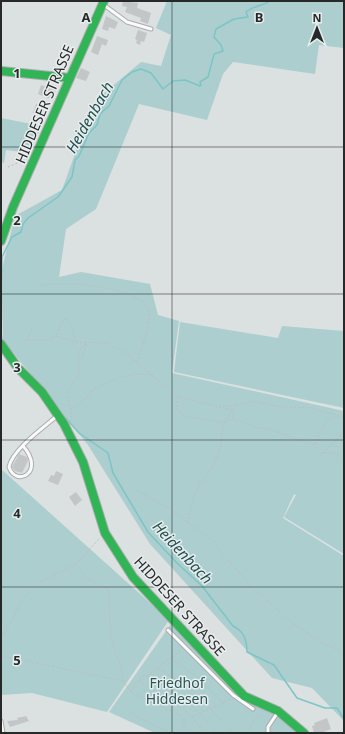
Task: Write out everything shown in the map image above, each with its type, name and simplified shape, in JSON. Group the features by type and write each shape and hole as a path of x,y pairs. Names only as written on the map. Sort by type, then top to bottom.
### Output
{"main road":[{"name":"HIDDESER STRASSE","path":"1,241 13,207 103,3"},
{"path":"1,71 70,78"},
{"name":"HIDDESER STRASSE","path":"1,344 10,359 42,392 58,415 83,462 105,533 133,577 244,696 278,711 304,733"}],"lane":[{"path":"103,3 127,22 151,29"},
{"path":"23,446 32,458 32,462 28,474 18,476 10,472 10,462 15,453 58,415"},
{"path":"168,630 235,696 253,709"},
{"path":"268,733 268,727 278,711"},
{"path":"1,721 3,733"}],"path":[{"path":"8,167 22,162 28,157"},
{"path":"40,286 63,283 100,287 136,297 148,308 149,322 137,363"},
{"path":"32,328 27,340 51,340 56,336 62,322 66,318 71,325 76,342"},
{"path":"56,336 76,342 109,343 114,348 122,350 178,397 233,410"},
{"path":"80,362 87,343"},
{"path":"71,420 71,410 68,397 70,387 79,374 79,350 87,343"},
{"path":"71,410 90,395 92,390 118,378 134,374 153,375"},
{"path":"178,397 177,410 183,416 224,422 233,418 257,428 268,429 314,445 322,453"},
{"path":"216,406 238,405 253,401 281,407 307,407 344,417"},
{"path":"188,523 191,505 214,464 222,443 224,422 238,405"},
{"path":"233,410 233,418"},
{"path":"314,445 325,423 337,416"},
{"path":"317,459 344,432"},
{"path":"322,453 329,452 341,456 344,460"},
{"path":"137,490 164,506 214,541 219,550 254,588 295,625 319,641 338,650 344,657"},
{"path":"1,637 24,598 38,583 76,564 105,533"},
{"path":"76,564 81,569 85,578 109,590 111,640 121,667 123,681 131,692 182,716 184,720 184,733"},
{"path":"131,692 138,681 145,675 147,676 185,648"},
{"path":"1,656 123,681"},
{"path":"170,658 198,678 224,702"},
{"path":"158,668 193,690 233,733"},
{"path":"147,676 175,693 200,714 217,733"},
{"path":"138,681 177,704 192,717 205,733"},
{"path":"192,717 235,696"},
{"path":"131,712 139,718 171,733"},
{"path":"246,733 259,714"}],"green space":[{"path":"167,1 344,1 344,48 319,45 315,74 233,62 223,74 207,120 139,104 96,209 66,229 59,277 81,272 150,284 158,315 179,321 172,373 344,411 344,554 284,517 296,495 294,494 283,518 344,556 344,721 312,688 272,678 150,544 88,445 3,340 1,273 15,216 62,190 86,123 98,110 96,100 141,62 161,66 171,35 156,28"},
{"path":"1,118 42,126 35,140 23,152 6,150 4,163 1,162"},
{"path":"180,322 278,338 282,326 344,331 344,408 174,372"},
{"path":"1,469 169,620 107,712 32,693 1,695"},
{"name":"Friedhof Hiddesen","path":"171,624 243,697 278,714 299,733 155,733 109,712"}],"building":[{"path":"123,1 138,3 137,8 151,13 148,24 140,21 141,18 125,12 127,7 122,6"},
{"path":"106,16 118,22 115,29 109,27 108,31 102,29"},
{"path":"138,30 147,33 144,42 141,41 140,45 136,43 137,40 135,39"},
{"path":"97,36 108,40 106,46 102,44 98,55 91,52"},
{"path":"81,68 90,72 86,81 76,78"},
{"path":"41,85 56,90 53,100 38,94"},
{"path":"36,104 48,109 45,118 33,113"},
{"path":"19,454 27,457 28,461 22,473 15,471 12,467"},
{"path":"56,471 63,474 58,485 48,481 51,475 54,476"},
{"path":"76,492 82,500 75,506 69,497"},
{"path":"26,716 29,721 10,727 7,721 18,720 17,718"},
{"path":"327,718 331,729 321,733 314,733 312,726 315,725 314,723"}],"waterway":[{"name":"Heidenbach","path":"1,293 2,257 12,237 21,232 23,224 28,218 58,197 72,177 75,160 79,156 89,133 97,125 100,114 109,106 122,80 132,72 141,69 151,73 163,89 173,81 185,80 200,86 200,82 208,77 214,54 223,51 221,45 214,37 216,29 234,19 248,17 246,12 248,10 270,1"},
{"name":"Heidenbach","path":"1,332 2,340"},
{"name":"Heidenbach","path":"61,413 79,433 108,453 113,473 148,532 177,563 202,586 233,626 240,630 244,636 247,652 274,665 297,698 325,708 337,708 344,719"}],"traffic: fast":[{"path":"1,241 13,207 104,1"},
{"path":"1,71 70,78"},
{"path":"1,344 18,368 42,392 64,424 83,462 105,533 133,577 244,696 278,711 304,733"}]}
